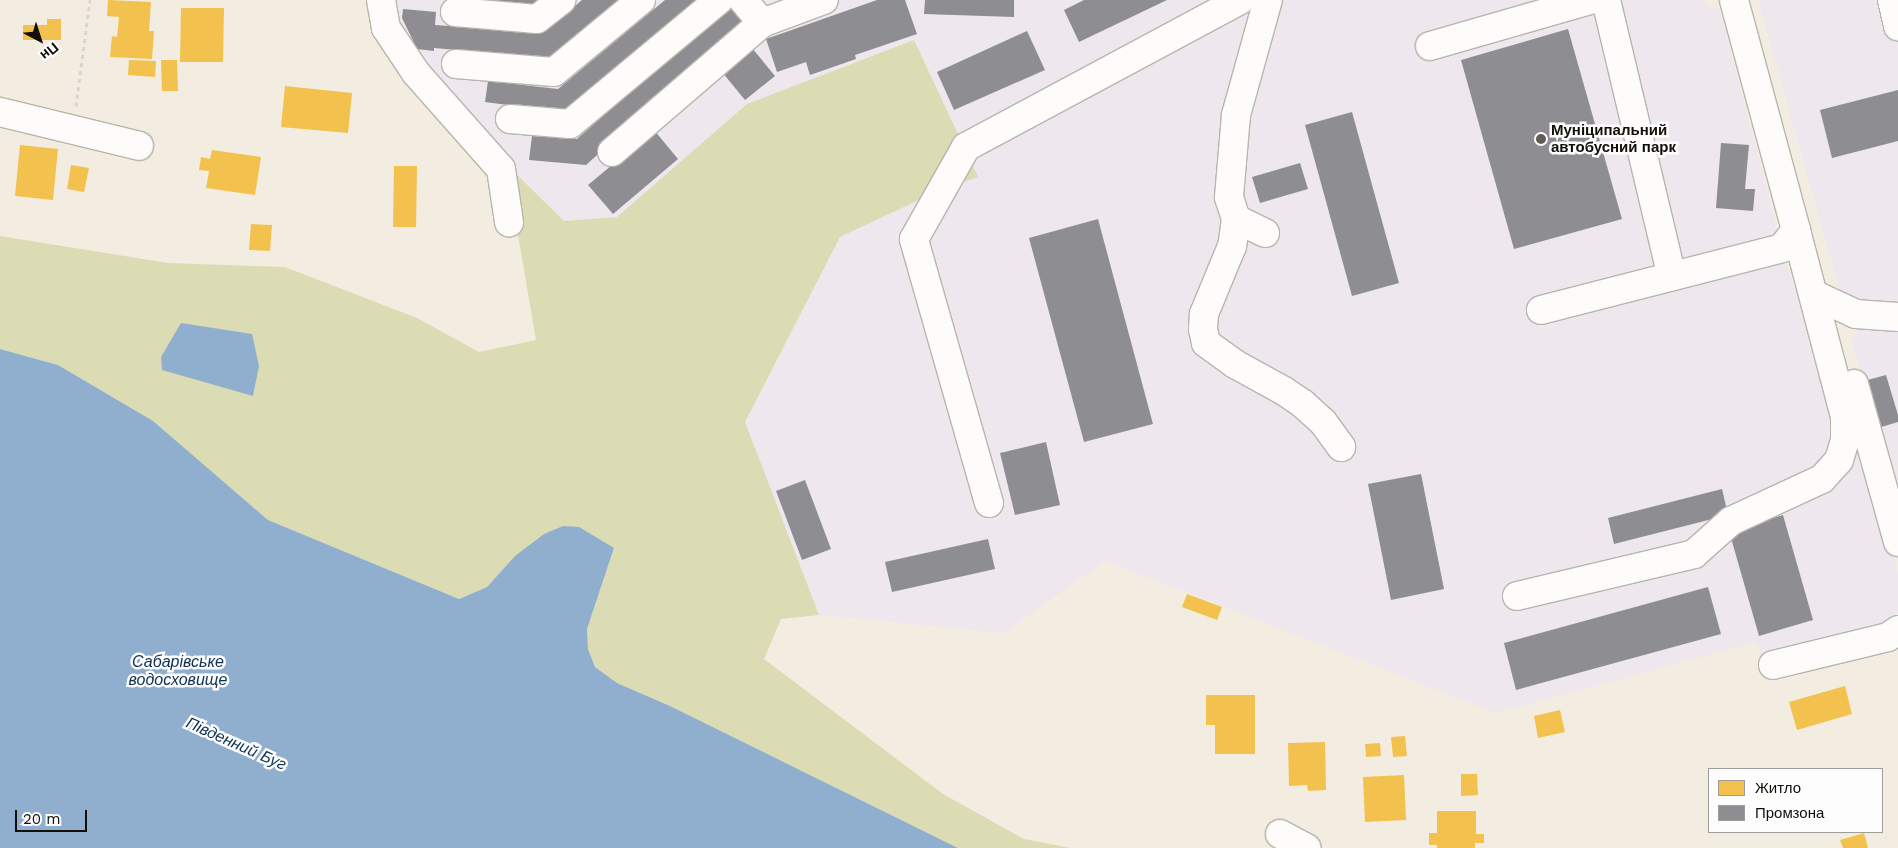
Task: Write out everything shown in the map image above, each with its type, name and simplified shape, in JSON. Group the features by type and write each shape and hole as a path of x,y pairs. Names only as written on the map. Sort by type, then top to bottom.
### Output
{"street":[{"path":"381,0 386,28 416,73 501,169 509,222"},
{"path":"455,12 537,20 561,0"},
{"path":"456,64 554,72 641,0"},
{"path":"510,119 570,124 719,0"},
{"path":"742,0 762,23"},
{"path":"612,152 762,23 824,0"},
{"path":"989,503 914,239 966,147 1240,0"},
{"path":"1268,0 1236,115 1229,197 1236,219 1232,246 1204,314 1206,343 1235,364 1284,391 1303,404 1323,422 1341,447"},
{"path":"1430,46 1590,0"},
{"path":"1606,0 1672,276"},
{"path":"1517,596 1694,554 1731,521 1822,479 1839,460 1845,440 1845,417 1815,295 1734,0"},
{"path":"1892,0 1898,26"},
{"path":"0,112 139,146"},
{"path":"1236,219 1265,234"},
{"path":"1541,310 1782,248 1796,230"},
{"path":"1815,295 1856,314 1898,316"},
{"path":"1815,295 1843,343 1898,542"},
{"path":"1773,665 1888,637 1898,630"},
{"path":"1280,834 1306,848"}],"path":[{"path":"73,130 90,0"}],"shaded area":[{"path":"391,0 1705,0 1706,6 1720,10 1786,264 1819,351 1837,346 1898,572 1898,612 1884,629 1761,658 1756,642 1496,713 1106,561 1003,633 819,615 745,422 840,237 942,189 914,40 747,104 617,217 564,222 506,164 412,54 390,15"},
{"path":"1758,0 1898,0 1898,498 1852,341 1859,328 1854,302 1841,295"}],"green space":[{"path":"914,40 978,177 942,189 840,237 745,422 819,615 781,619 764,659 943,794 1024,839 1071,848 958,848 670,706 617,683 595,667 588,649 587,629 614,548 515,556 487,587 459,599 268,520 152,421 58,365 0,349 0,236 168,263 285,267 417,318 479,352 536,340 506,164 564,221 617,217 747,104"}],"water":[{"path":"181,323 252,334 259,366 253,396 162,370 161,357"},
{"name":"Сабарівське водосховище","path":"0,349 58,365 153,421 268,520 459,599 487,587 515,556 544,534 563,526 579,527 614,548 587,629 588,649 595,667 617,683 670,706 958,848 0,848"}],"building: Житло":[{"path":"108,0 151,2 149,31 154,31 152,59 110,57 112,36 117,37 119,17 107,16"},
{"path":"181,8 224,8 223,62 180,62"},
{"path":"47,19 61,19 61,40 23,40 23,25 47,25"},
{"path":"129,60 156,61 155,77 128,75"},
{"path":"161,60 177,60 178,91 162,91"},
{"path":"285,86 352,93 348,133 281,127"},
{"path":"20,145 58,149 53,200 15,196"},
{"path":"212,150 261,157 255,195 206,188 209,171 199,170 201,157 210,159"},
{"path":"71,165 89,168 84,192 67,189"},
{"path":"394,166 417,166 416,227 393,227"},
{"path":"251,224 272,225 270,251 249,250"},
{"path":"1187,594 1222,607 1217,620 1182,607"},
{"path":"1845,686 1852,714 1797,730 1789,702"},
{"path":"1206,695 1255,695 1255,754 1215,754 1215,725 1206,725"},
{"path":"1560,710 1565,732 1538,738 1534,716"},
{"path":"1405,736 1407,756 1393,757 1391,737"},
{"path":"1325,742 1326,790 1308,791 1307,785 1289,786 1288,743"},
{"path":"1380,743 1381,756 1366,757 1365,744"},
{"path":"1461,774 1477,774 1478,795 1461,796"},
{"path":"1404,775 1406,820 1365,822 1363,777"},
{"path":"1437,811 1476,811 1476,834 1484,834 1484,843 1475,843 1475,848 1437,848 1437,845 1429,845 1429,833 1437,833"},
{"path":"1864,833 1868,848 1843,848 1840,840"}],"building: Промзона":[{"path":"473,0 545,0 536,7"},
{"path":"582,0 622,0 553,58 434,48 434,51 417,49 402,18 403,9 436,12 435,25 543,33"},
{"path":"665,0 703,0 567,113 485,102 488,81 558,89"},
{"path":"877,0 905,0 917,34 855,55 856,59 810,75 806,62 777,72 766,39"},
{"path":"925,0 1014,0 1014,17 924,14"},
{"path":"1084,0 1167,0 1079,42 1064,10"},
{"path":"732,3 748,20 586,165 529,160 532,136 577,139"},
{"name":"Муніципальний автобусний парк","path":"1568,29 1622,219 1514,249 1461,60"},
{"path":"1027,31 1045,70 954,110 937,72"},
{"path":"752,48 775,76 745,100 722,72"},
{"path":"1898,90 1898,141 1832,158 1820,110"},
{"path":"1352,112 1399,283 1352,296 1305,125"},
{"path":"654,130 678,159 613,214 588,185"},
{"path":"1721,143 1749,145 1745,189 1755,189 1753,211 1716,208"},
{"path":"1300,163 1308,189 1260,203 1252,177"},
{"path":"1098,219 1153,424 1084,442 1029,238"},
{"path":"1886,375 1898,415 1898,422 1878,428 1864,381"},
{"path":"1046,442 1060,505 1015,515 1000,453"},
{"path":"1421,474 1444,589 1391,600 1368,484"},
{"path":"805,480 831,549 802,560 776,491"},
{"path":"1722,489 1728,515 1614,544 1608,518"},
{"path":"1783,515 1813,620 1759,636 1729,531"},
{"path":"988,539 995,569 892,592 885,562"},
{"path":"1708,587 1721,634 1516,690 1504,643"}],"place":[{"name":"Муніципальний автобусний парк","path":"1541,139"}],"water label":[{"name":"Південний Буг","path":"236,744"}]}
